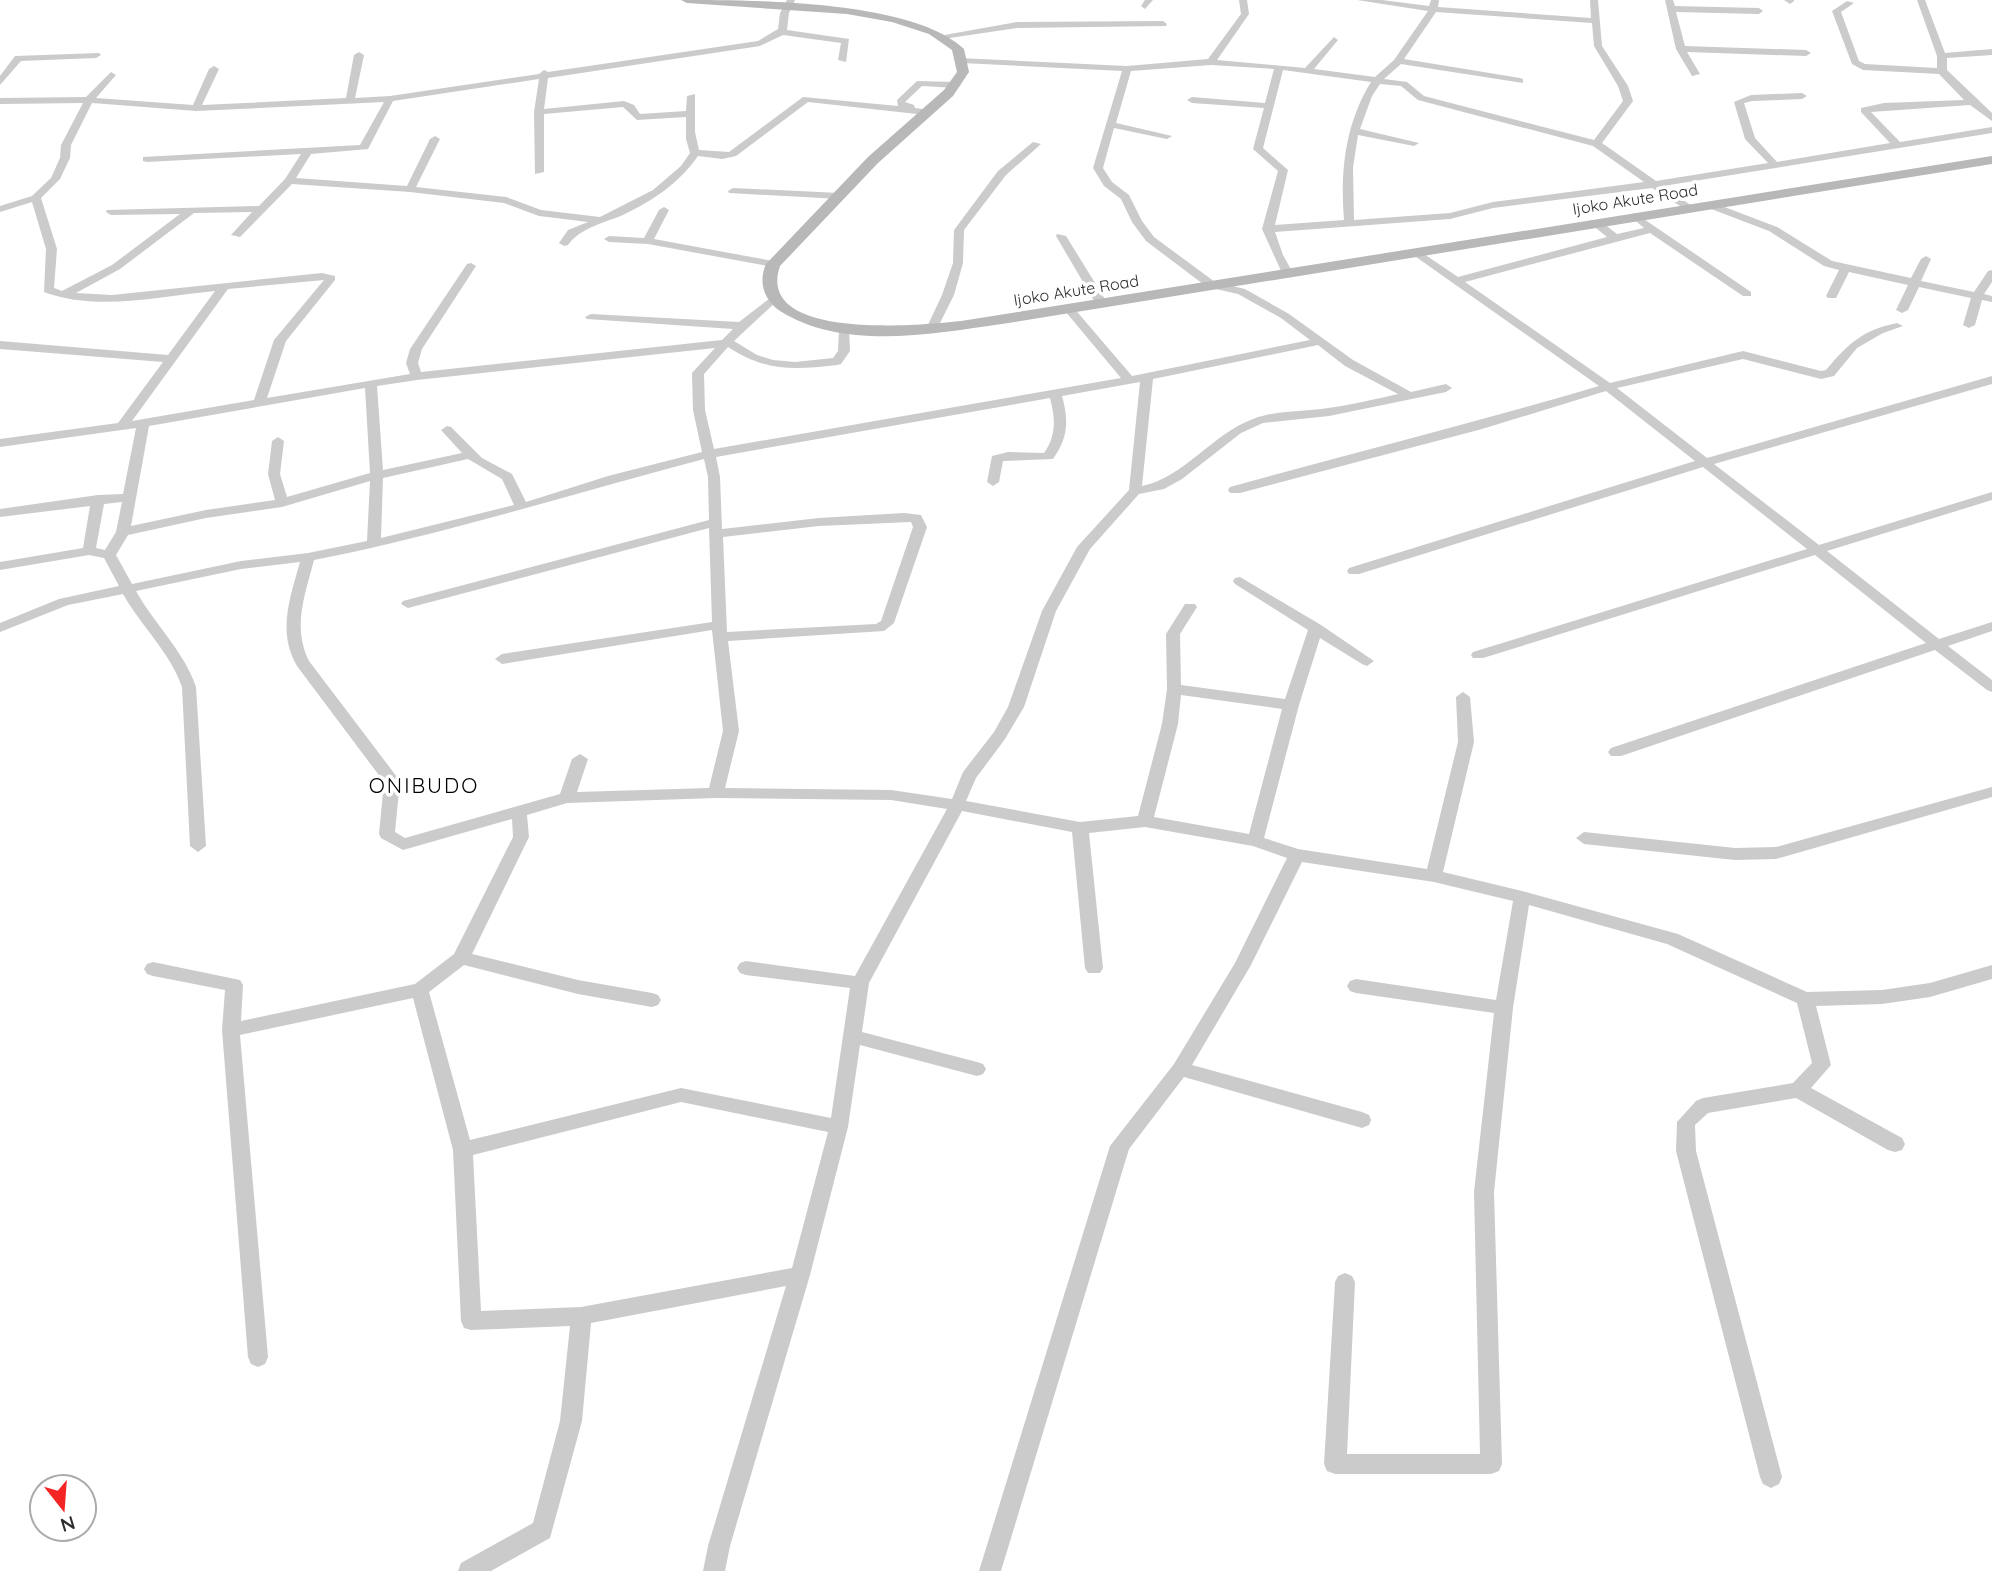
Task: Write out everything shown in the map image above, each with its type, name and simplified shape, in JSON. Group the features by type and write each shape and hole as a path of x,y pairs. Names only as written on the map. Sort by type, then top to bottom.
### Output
{"main road":[{"path":"687,0 788,3 887,16 943,36 959,52 962,60 963,72 956,85 872,161 773,264 768,274 774,298"},
{"name":"Ijoko Akute Road","path":"774,298 786,311 845,330 932,329 1992,160"}],"street":[{"path":"1211,62 1245,14 1242,0"},
{"path":"1361,0 1435,4 1475,14 1594,21"},
{"path":"1594,0 1598,47 1623,86 1628,101 1596,145"},
{"path":"1921,0 1942,56 1942,71 1972,103 1990,115"},
{"path":"783,32 788,3"},
{"path":"1850,3 1836,11 1855,62 1863,66 1942,71"},
{"path":"1349,221 1347,165 1355,131 1377,81 1399,61 1435,4"},
{"path":"1695,74 1681,49 1670,5 1759,11"},
{"path":"943,36 1017,25 1163,24"},
{"path":"0,101 89,100 196,108 390,99 544,74 600,61 716,52 770,40 783,32 846,41 843,60"},
{"path":"1308,69 1334,40"},
{"path":"1681,49 1806,53"},
{"path":"1942,56 1992,52"},
{"path":"0,82 4,71 18,58 96,55"},
{"path":"350,100 359,55"},
{"path":"962,60 1127,69 1211,62 1308,69 1404,84 1421,98 1596,145 1688,208"},
{"path":"1399,61 1520,81"},
{"path":"1279,67 1258,149 1283,170 1267,229 1274,251 1287,273"},
{"path":"196,108 214,69"},
{"path":"1127,69 1098,167 1100,173 1125,197 1137,222 1150,239 1211,285 1241,291 1285,316 1349,363 1410,396"},
{"path":"539,172 539,112 544,74"},
{"path":"0,209 36,198 55,179 65,158 65,145 89,100 111,75"},
{"path":"927,111 902,105 900,102 920,83 956,85"},
{"path":"692,96 690,139 695,153"},
{"path":"1774,164 1751,139 1739,102 1751,97 1802,96"},
{"path":"147,159 307,152 365,146 390,99"},
{"path":"695,153 722,156 732,154 806,99 927,111"},
{"path":"1192,100 1269,106"},
{"path":"1897,145 1864,110 1884,106 1972,103"},
{"path":"539,112 624,104 631,107 637,117 691,114"},
{"path":"1112,125 1167,136"},
{"path":"1267,229 1349,221 1450,216 1493,205 1656,184 1992,130"},
{"path":"1355,131 1414,143"},
{"path":"410,189 435,139"},
{"path":"932,329 948,295 958,263 959,230 1002,173 1036,144"},
{"path":"236,235 289,181 307,152"},
{"path":"564,243 572,232 655,195 676,180 695,153"},
{"path":"289,181 410,189 506,200 539,214 602,219"},
{"path":"733,191 840,196"},
{"path":"36,198 48,232 52,260 48,290 64,296 112,298 322,276 331,278 280,340 259,403"},
{"path":"1710,205 1773,229 1828,264 1992,299"},
{"path":"64,296 116,267 193,209"},
{"path":"111,212 260,209"},
{"path":"648,241 664,210"},
{"path":"1635,216 1747,293"},
{"path":"1595,222 1615,238"},
{"path":"1457,281 1652,229"},
{"path":"1061,236 1102,304"},
{"path":"609,239 648,241 773,264"},
{"path":"1414,252 1608,387 1992,687"},
{"path":"1902,310 1926,259"},
{"path":"417,376 412,363 416,349 471,267"},
{"path":"1832,296 1846,267"},
{"path":"1969,325 1978,295 1992,273"},
{"path":"123,425 225,285"},
{"path":"716,793 731,731 720,631 717,528 709,454 699,410 698,373 729,343 742,326 774,298"},
{"path":"1069,309 1129,380"},
{"path":"591,317 742,326"},
{"path":"1235,490 1362,454 1468,429 1608,387 1743,355 1821,375 1830,373 1853,346 1879,330 1898,326"},
{"path":"0,443 144,423 417,376 729,343 752,358 775,364 805,365 837,361 844,351 845,330"},
{"path":"0,628 64,602 241,565 308,558 374,544 522,507 613,479 709,454 1147,377 1322,341"},
{"path":"0,345 172,359"},
{"path":"1135,491 1147,377"},
{"path":"1354,571 1706,462 1992,380"},
{"path":"372,383 377,475 374,544"},
{"path":"714,1571 719,1546 800,1275 839,1127 860,983 957,805 969,776 1000,735 1016,707 1049,611 1084,547 1135,491 1159,486 1177,476 1237,430 1260,420 1329,412 1446,388"},
{"path":"993,482 997,459 1004,456 1032,459 1048,456 1056,447 1063,419 1055,393"},
{"path":"109,555 123,532 144,423"},
{"path":"447,430 470,455 507,477 522,507"},
{"path":"278,441 274,474 282,503"},
{"path":"123,532 206,514 282,503 318,490 470,455"},
{"path":"1478,656 1992,496"},
{"path":"0,513 131,497"},
{"path":"89,551 98,499"},
{"path":"408,604 615,547 717,528 904,517 916,518 920,527 887,623 879,628 720,631 502,659"},
{"path":"0,566 89,551 109,555"},
{"path":"109,555 140,611 182,666 189,687 198,846"},
{"path":"308,558 290,628 299,663 314,677 392,781 387,834 403,844 567,799 716,793 891,795 1080,828 1145,821 1255,841 1297,855 1434,876 1522,897 1672,939 1805,999 1882,997 1930,990 1992,972"},
{"path":"1240,581 1367,661"},
{"path":"1145,821 1170,724 1174,689 1173,634 1190,607"},
{"path":"1616,752 1992,626"},
{"path":"1255,841 1291,705 1316,628"},
{"path":"1174,689 1291,705"},
{"path":"1434,876 1466,741 1463,697"},
{"path":"567,799 580,759"},
{"path":"1584,838 1735,853 1776,853 1992,792"},
{"path":"231,1030 420,990 461,958 521,837 519,811"},
{"path":"1080,828 1094,968"},
{"path":"990,1571 1120,1146 1180,1069 1242,965 1297,855"},
{"path":"1345,1282 1335,1464 1491,1464 1484,1192 1504,1008 1522,897"},
{"path":"461,958 578,987 652,1000"},
{"path":"746,968 860,983"},
{"path":"153,969 234,985 231,1030 258,1357"},
{"path":"1356,986 1504,1008"},
{"path":"420,990 463,1150 471,1321 581,1316 800,1275"},
{"path":"1771,1477 1686,1151 1686,1122 1703,1106 1798,1090 1822,1065 1805,999"},
{"path":"851,1036 977,1069"},
{"path":"1180,1069 1362,1120"},
{"path":"1798,1090 1895,1144"},
{"path":"463,1150 681,1095 839,1127"},
{"path":"469,1571 542,1530 571,1421 581,1316"}],"district":[{"name":"ONIBUDO","path":"424,785"}]}
